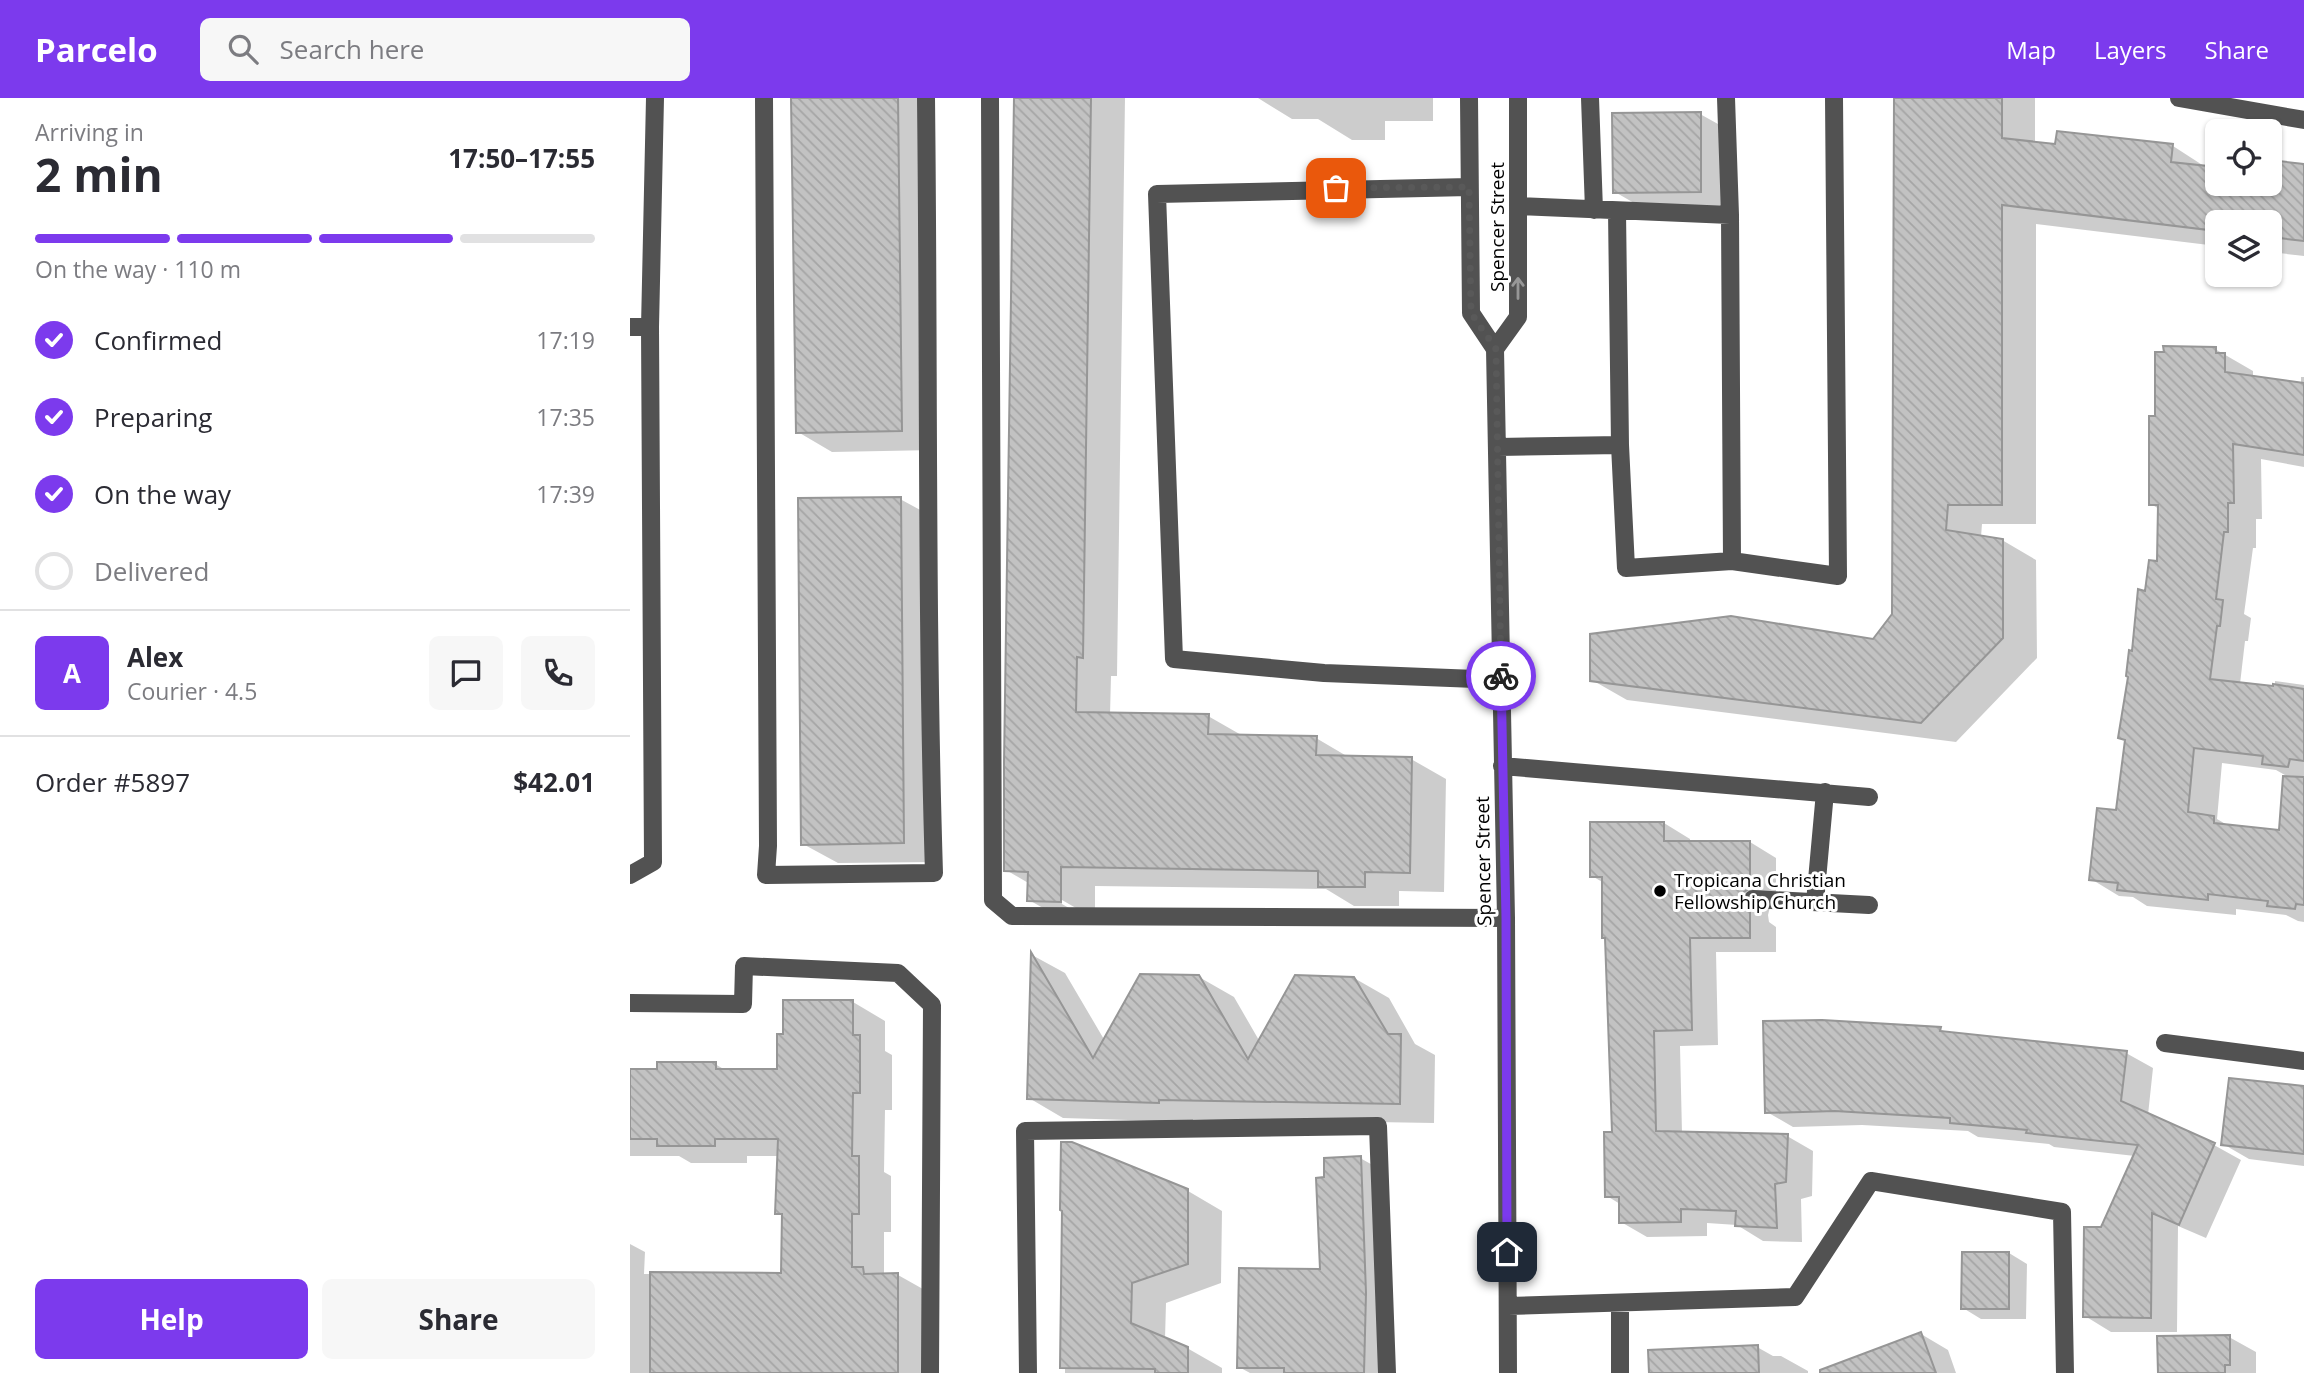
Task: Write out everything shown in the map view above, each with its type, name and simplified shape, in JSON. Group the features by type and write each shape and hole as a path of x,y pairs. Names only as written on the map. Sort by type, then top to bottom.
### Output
{"street":[{"path":"630,875 653,862 650,327 655,98"},
{"path":"764,98 766,874 934,873 927,539 929,302 926,98"},
{"path":"990,98 993,900 1012,916 1506,918"},
{"name":"Spencer Street","path":"1469,98 1471,313 1496,349 1506,918 1508,1373"},
{"name":"Spencer Street","path":"1496,349 1518,317 1518,98"},
{"path":"1590,98 1594,210"},
{"path":"1726,98 1730,215 1732,561"},
{"path":"1617,211 1619,445 1626,568 1732,561 1838,576 1834,98"},
{"path":"2179,98 2304,120"},
{"path":"1469,187 1157,194 1174,659 1324,673 1501,680"},
{"path":"1518,206 1730,215"},
{"path":"630,327 650,327"},
{"path":"1498,447 1619,445"},
{"path":"1502,766 1869,797"},
{"path":"1815,902 1825,792"},
{"path":"1753,899 1869,905"},
{"path":"630,1003 743,1004 744,966 898,973 932,1005 930,1373"},
{"path":"2165,1043 2304,1061"},
{"path":"1028,1373 1025,1131 1378,1126 1387,1373"},
{"path":"1508,1307 1796,1297 1871,1181 2062,1213 2065,1373"},
{"path":"1620,1303 1620,1373"}],"building":[{"path":"791,98 898,98 902,431 796,433"},
{"path":"1014,98 1091,98 1083,658 1077,657 1076,712 1209,714 1208,734 1317,736 1316,755 1412,757 1410,873 1365,872 1365,887 1318,887 1318,871 1061,867 1061,902 1027,901 1028,872 1004,871"},
{"path":"1894,98 2002,98 2002,138 2055,144 2057,131 2173,144 2171,162 2205,166 2205,196 2282,196 2282,161 2304,164 2304,241 2282,238 2282,210 2205,210 2205,230 2002,205 2002,505 1948,505 1946,530 2003,539 2003,638 1921,723 1590,681 1590,634 1731,616 1873,639 1892,614"},
{"path":"1701,112 1701,192 1613,193 1612,113"},
{"path":"2163,346 2216,347 2216,353 2225,353 2225,372 2304,383 2304,455 2233,444 2234,503 2228,503 2228,532 2224,532 2216,599 2223,600 2210,679 2304,689 2304,761 2290,759 2288,767 2262,764 2263,756 2194,748 2188,812 2214,816 2214,823 2279,830 2283,776 2304,777 2304,905 2296,904 2295,909 2267,906 2268,901 2208,894 2208,900 2117,890 2118,883 2089,880 2097,808 2116,810 2125,740 2118,738 2128,677 2129,650 2132,651 2138,589 2145,591 2149,560 2157,561 2158,505 2149,505 2149,416 2155,416 2155,352 2164,352"},
{"path":"901,497 904,843 801,845 798,498"},
{"path":"1590,822 1664,822 1664,841 1750,841 1750,888 1744,892 1742,899 1743,905 1750,910 1750,938 1690,938 1692,1030 1654,1031 1656,1131 1788,1134 1786,1182 1775,1184 1777,1228 1735,1226 1736,1211 1681,1209 1681,1222 1619,1223 1619,1197 1605,1197 1604,1132 1612,1132 1605,938 1602,938 1602,877 1590,877"},
{"path":"1031,952 1093,1058 1140,974 1199,975 1248,1059 1295,975 1354,977 1388,1034 1401,1034 1400,1104 1159,1100 1159,1103 1027,1099"},
{"path":"783,1000 853,1000 853,1035 860,1035 860,1093 853,1093 852,1156 859,1156 859,1214 852,1214 852,1267 863,1267 864,1274 898,1273 898,1373 650,1373 650,1272 781,1273 782,1214 775,1214 778,1139 715,1139 715,1146 657,1146 657,1139 630,1139 630,1069 657,1069 657,1062 716,1062 716,1069 777,1069 777,1034 783,1034"},
{"path":"1822,1020 1941,1027 1940,1031 2127,1051 2121,1101 2215,1143 2179,1225 2152,1213 2151,1318 2083,1317 2084,1227 2101,1227 2138,1145 1950,1123 1950,1118 1835,1111 1765,1113 1763,1021"},
{"path":"2229,1078 2304,1086 2304,1154 2221,1145"},
{"path":"1061,1142 1072,1142 1188,1189 1188,1264 1132,1283 1131,1323 1188,1347 1188,1373 1155,1373 1155,1369 1060,1368"},
{"path":"1361,1156 1366,1293 1364,1373 1284,1373 1284,1368 1237,1368 1239,1268 1320,1269 1316,1178 1324,1177 1324,1158"},
{"path":"1962,1252 2009,1252 2009,1309 1961,1309"},
{"path":"1921,1332 1936,1373 1820,1373 1820,1370"},
{"path":"2230,1335 2230,1365 2225,1365 2225,1373 2158,1373 2157,1336"},
{"path":"1758,1345 1759,1373 1649,1373 1648,1350"}],"way so far":[{"path":"1336,188 1469,187 1471,313 1496,349 1501,676"}],"place":[{"name":"Tropicana Christian Fellowship Church","path":"1660,891"}],"route":[{"path":"1501,676 1506,918 1507,1252"}]}
